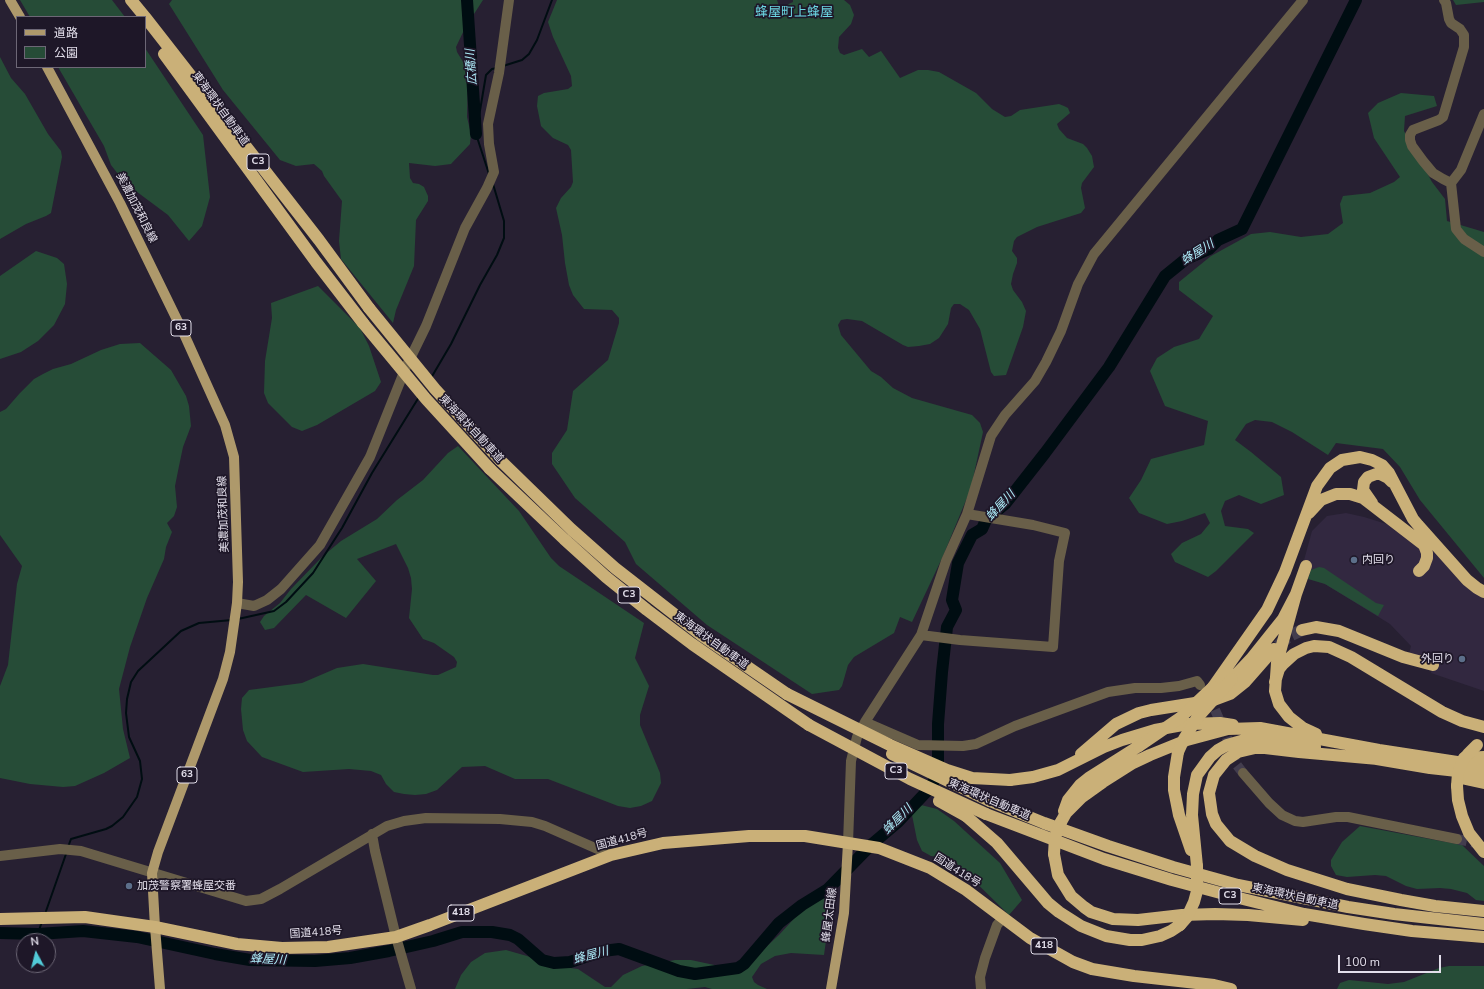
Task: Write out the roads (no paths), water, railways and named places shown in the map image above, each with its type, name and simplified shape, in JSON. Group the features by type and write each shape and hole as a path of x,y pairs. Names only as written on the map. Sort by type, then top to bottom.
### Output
{"highway":[{"path":"125,0 136,16"},
{"name":"東海環状自動車道","path":"131,0 144,16"},
{"name":"東海環状自動車道","path":"146,18 319,240 369,308 435,390 500,460 571,529 615,568 701,635 787,694 890,753 990,801 1044,823 1108,846 1173,867 1238,885 1348,907 1401,915 1484,924"},
{"name":"東海環状自動車道","path":"146,29 316,262 363,323 426,399 490,469 558,534 612,582 692,644 780,706 809,725 910,778 986,814 1104,859 1224,894 1304,914 1412,931 1484,937"},
{"path":"1412,931 1248,915 1182,915 1138,920 1113,919 1091,912 1071,896 1058,875 1054,854 1055,837 1068,800 1080,785 1101,769 1139,746 1180,718 1213,687 1267,610 1281,582 1320,480 1330,468 1342,460 1360,457 1372,460 1386,469 1413,519 1467,580 1484,592"},
{"path":"1373,504 1363,490 1364,482 1368,477 1380,474 1395,484"},
{"path":"1306,517 1321,500 1336,494 1357,495 1373,504 1424,545 1428,553 1424,566 1419,571"},
{"path":"1306,566 1296,594 1277,663 1275,682 1277,698 1279,704 1289,717 1303,728 1344,744"},
{"path":"1197,866 1179,815 1174,790 1174,777 1178,752 1197,718 1252,659 1283,619 1296,594"},
{"path":"1302,630 1316,628 1339,631 1399,655 1433,665"},
{"path":"1275,682 1279,669 1294,654 1314,646 1329,647 1351,657 1442,712 1462,721 1484,727"},
{"path":"1066,766 1116,724 1133,716 1151,710 1214,700 1230,694 1245,682 1274,649"},
{"path":"787,694 890,745 947,770 972,778 1010,780 1040,775 1066,766 1091,753 1122,740 1174,726 1220,723 1260,728 1344,744 1484,774"},
{"path":"809,725 839,746 966,816 997,843 1048,903 1059,912 1081,926 1106,936 1130,940 1142,940 1160,936 1171,931 1180,925 1189,913 1196,897 1197,866 1192,815 1194,784 1200,771 1210,757 1218,750 1237,741 1260,738 1285,741 1378,759"},
{"path":"1060,822 1074,805 1091,790 1118,772 1150,755 1187,740 1216,732 1242,728 1260,728"},
{"path":"1481,743 1463,760 1458,773 1457,786 1458,800 1462,816 1469,832 1484,852"},
{"path":"1484,766 1378,759 1255,748 1238,752 1226,760 1214,775 1209,793 1212,814 1216,824 1230,841 1255,856 1292,872 1347,889 1401,900 1435,906 1484,911"},
{"path":"1430,763 1484,756"},
{"path":"1430,763 1484,783"},
{"name":"国道418号","path":"0,919 84,917 155,927 238,944 282,948 328,947 396,937 612,855 663,843 749,836 805,836 864,844 930,868 966,890 1030,938 1058,955 1092,969 1231,989"}],"main road":[{"path":"10,0 19,16"},
{"name":"美濃加茂和良線","path":"48,68 120,203 184,334 225,425 234,457 238,574 237,607 230,652 223,679 158,852 152,873 160,989"},
{"name":"蜂屋太田線","path":"830,989 844,913 848,843"}],"street":[{"path":"237,607 254,606 267,600 281,589 320,544 370,457 404,372 426,326 465,228 494,172 489,144 488,124 499,73 509,0"},
{"path":"848,843 851,760 857,738 865,722 921,635 946,561 967,514 991,436 1005,415 1035,381 1046,362 1061,331 1078,284 1094,254 1303,0"},
{"path":"1444,0 1451,23 1460,29 1464,35 1464,47 1443,117 1414,130 1410,135 1410,140 1412,146 1433,173 1451,183"},
{"path":"1484,114 1461,170 1451,183 1456,229 1464,239 1484,252"},
{"path":"921,635 960,640 1054,647 1059,561 1065,533 1033,525 967,514"},
{"path":"865,722 918,745 964,746 976,744 1015,726 1108,692 1135,688 1161,688 1178,686 1197,681 1200,685"},
{"path":"1243,773 1269,804 1282,814 1295,821 1303,822 1336,817 1348,817 1457,839"},
{"path":"0,856 67,850 81,851 246,901 261,899 280,889 387,826 426,818 532,822 612,855"},
{"path":"372,834 396,937 411,989"},
{"path":"981,989 980,976 997,925 1003,918"}],"waterway":[{"name":"広橋川","path":"467,0 476,134"},
{"path":"503,66 522,60 529,54 537,40 552,0"},
{"name":"蜂屋川","path":"0,933 38,934 83,931 137,937 250,960 315,961 350,958 389,951 433,941 462,932 492,932 510,935 518,939 542,960 554,963 570,962 603,951 619,949 679,971 695,974 738,968 744,964 779,923 802,905 828,889 871,845 898,822 930,788 935,779 938,766 938,724 947,627 956,610 952,600 958,563 972,535 982,529 986,520 1005,504 1045,453 1109,367 1165,276 1186,259 1209,249 1218,240 1242,229 1356,0"},
{"name":"広橋川","path":"489,174 476,134 486,75 492,69 497,68"},
{"path":"431,378 451,344 480,285 497,255 504,238 504,221 493,184"},
{"path":"238,619 274,611 286,602 313,573 342,528 372,473 419,397"},
{"path":"68,847 71,839 112,826 123,817 137,797 142,779 140,761 129,737 126,713 127,699 131,682 138,671 181,631 199,623 232,620"},
{"path":"45,914 66,854"},
{"path":"38,933 42,921"}],"tunnel":[{"path":"1278,646 1289,636 1302,630"},
{"path":"1209,696 1226,735 1236,764 1243,773"},
{"path":"1457,839 1480,844"}],"place":[{"name":"内回り","path":"1354,560"},
{"name":"外回り","path":"1462,659"},
{"name":"加茂警察署蜂屋交番","path":"129,886"}],"district":[{"name":"蜂屋町上蜂屋","path":"794,13"}]}
